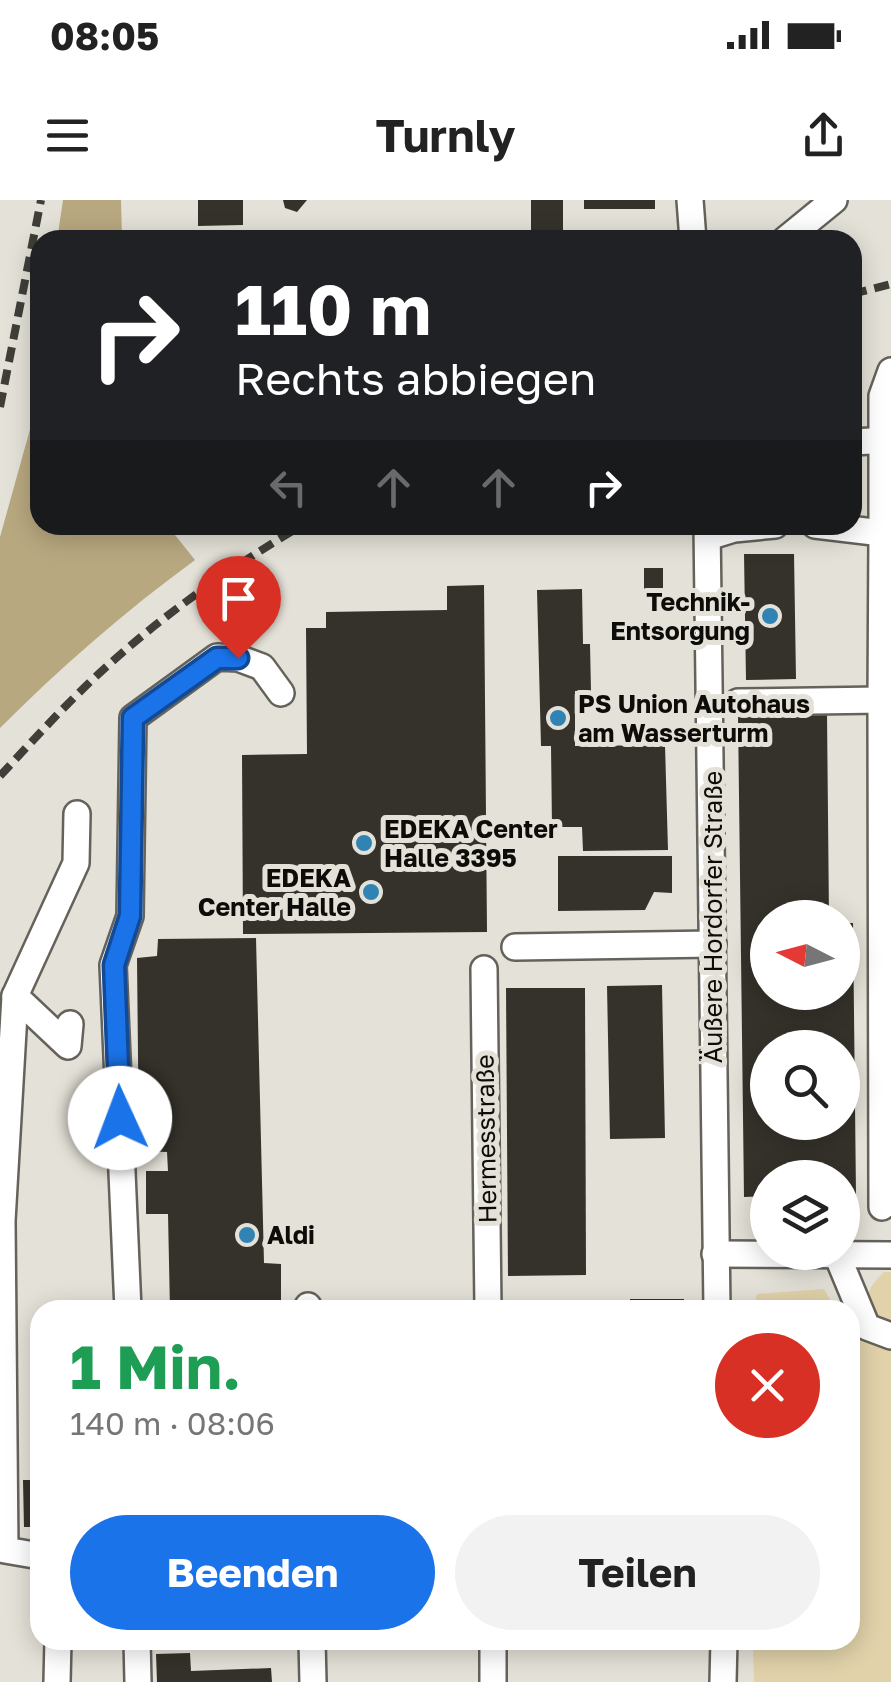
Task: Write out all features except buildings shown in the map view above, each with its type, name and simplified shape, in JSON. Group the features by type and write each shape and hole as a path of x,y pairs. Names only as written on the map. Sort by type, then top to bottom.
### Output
{"street":[{"path":"690,200 692,230"},
{"path":"798,230 834,200"},
{"path":"882,1207 886,1070 886,440 882,396 891,370"},
{"name":"Äußere Hordorfer Straße","path":"707,535 717,1300"},
{"path":"128,1300 114,965 130,916 133,718 217,658 238,658 262,667 280,693"},
{"path":"738,702 886,700"},
{"path":"30,1554 5,1550 2,1222 15,996 76,863 77,814"},
{"path":"516,946 713,944"},
{"name":"Hermesstraße","path":"484,969 488,1300"},
{"path":"15,996 68,1046 70,1024"},
{"path":"715,1254 750,1254"},
{"path":"860,1255 891,1255"},
{"path":"843,1270 855,1300"},
{"path":"860,1312 866,1327 891,1336"},
{"path":"57,1682 58,1650"},
{"path":"136,1650 138,1682"},
{"path":"312,1650 313,1682"},
{"path":"493,1650 494,1682"},
{"path":"724,1650 724,1682"}],"shaded area":[{"path":"63,200 121,200 122,230 58,230"},
{"path":"30,429 30,535 175,535 195,560 94,641 0,728 0,537"},
{"path":"884,1272 891,1272 891,1320 870,1313 868,1306 870,1291"},
{"path":"824,1289 830,1300 755,1300 757,1294"},
{"path":"860,1336 891,1346 891,1682 754,1682 753,1650 860,1650"}],"railway":[{"path":"35,230 41,200"},
{"path":"0,407 30,256"},
{"path":"862,291 891,284"},
{"path":"0,776 70,702 136,641 205,588 286,535"}],"place":[{"name":"Technik- Entsorgung","path":"770,616"},
{"name":"PS Union Autohaus am Wasserturm","path":"558,718"},
{"name":"EDEKA Center Halle 3395","path":"364,843"},
{"name":"EDEKA Center Halle","path":"371,892"},
{"name":"Aldi","path":"247,1235"}],"route":[{"path":"120,1118 114,965 130,916 133,718 217,658 238,658"}]}
